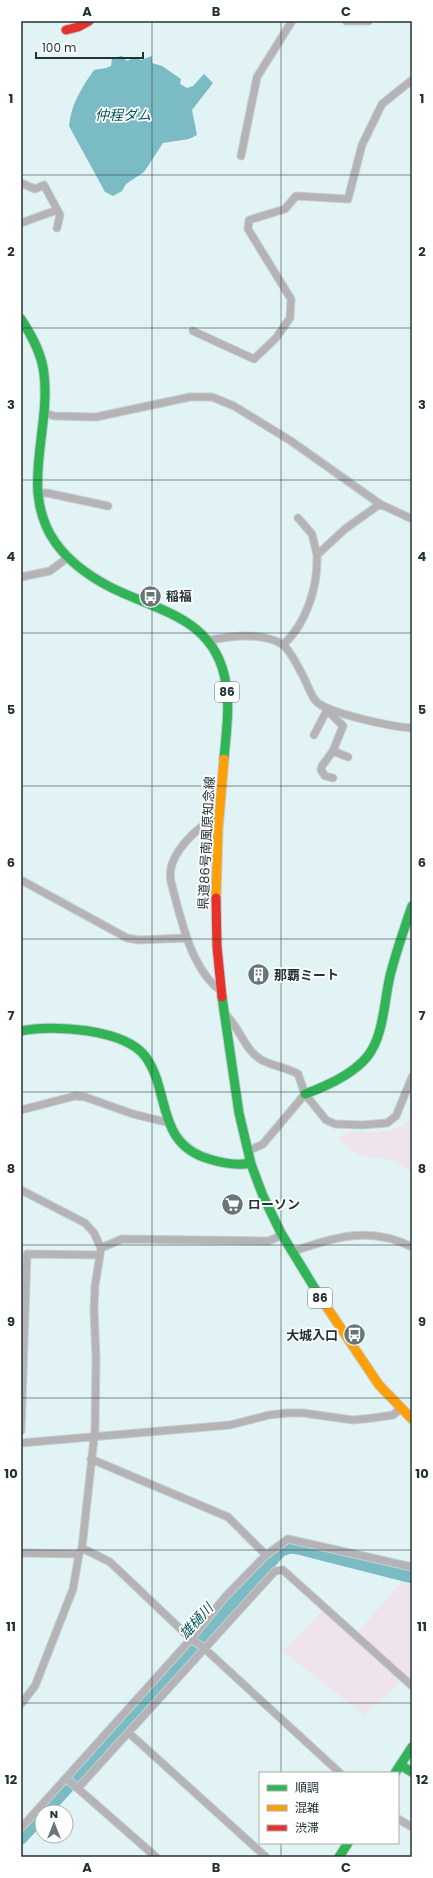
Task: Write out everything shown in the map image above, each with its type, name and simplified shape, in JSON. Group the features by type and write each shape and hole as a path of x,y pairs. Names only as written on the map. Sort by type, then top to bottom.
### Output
{"main road":[{"path":"66,30 78,27 89,21"},
{"name":"県道86号南風原知念線","path":"21,320 34,340 42,358 46,377 45,413 36,476 40,510 49,532 67,558 84,571 124,594 168,610 189,622 210,640 221,661 225,674 228,704 219,820 216,884 216,930 221,991 238,1101 251,1163 263,1196 281,1236 291,1252 369,1372 400,1409 412,1419"},
{"path":"306,1094 361,1064 373,1048 393,965 412,906"},
{"path":"21,1031 46,1027 64,1028 106,1036 127,1042 148,1060 170,1123 180,1142 196,1156 234,1164 244,1165 251,1163"},
{"path":"412,1748 397,1769 412,1772"},
{"path":"339,1857 347,1844"}],"street":[{"path":"241,156 257,77 292,21"},
{"path":"346,21 369,21"},
{"path":"193,331 254,359 276,338 290,318 291,299 248,229 249,220 284,209 296,196 348,199 362,144 382,104 412,80"},
{"path":"21,183 35,188 44,185 60,218 57,228"},
{"path":"21,223 57,210"},
{"path":"45,413 54,416 96,417 190,397 212,397 234,406 291,441 380,504 412,519"},
{"path":"37,493 46,493 108,506"},
{"path":"317,554 345,529 380,504"},
{"path":"283,645 296,631 311,598 315,583 317,554 312,534 298,518"},
{"path":"21,577 50,571 67,558"},
{"path":"210,640 260,637 283,645 301,672 316,703 327,709 383,724 412,728"},
{"path":"314,735 327,709"},
{"path":"327,709 343,726 333,751 322,766 321,770 325,776 333,778"},
{"path":"333,751 348,757"},
{"path":"219,820 211,821 188,839 172,864 171,882 186,938 208,978 221,991"},
{"path":"21,880 127,938 139,940 186,938"},
{"path":"225,1014 235,1024 250,1050 260,1059 298,1074 306,1094 326,1120 334,1124 362,1125 387,1123 396,1116 399,1111 412,1077"},
{"path":"248,1150 263,1144 306,1094"},
{"path":"21,1110 75,1096 85,1097 133,1114 170,1123"},
{"path":"21,1190 85,1223 94,1233 100,1251 94,1309 97,1384 94,1436 80,1551 73,1589 35,1686 21,1703"},
{"path":"291,1252 336,1238 368,1234 405,1243 412,1247"},
{"path":"21,1431 27,1254 100,1251 122,1238 268,1241 281,1236"},
{"path":"21,1443 230,1425 269,1415 288,1413 303,1413 353,1420 393,1415 400,1409"},
{"path":"91,1459 228,1517 266,1554"},
{"path":"72,1782 192,1640 225,1597 266,1554 288,1539 412,1567"},
{"path":"21,1553 80,1551 110,1562 192,1640 339,1772"},
{"path":"21,1828 129,1733 202,1648 275,1571 283,1570 412,1686"},
{"path":"129,1733 266,1857"},
{"path":"72,1782 156,1857"},
{"path":"399,1820 412,1827"}],"shaded area":[{"path":"412,1117 412,1172 393,1161 357,1154 339,1139 346,1132 381,1132 390,1130 405,1123"},
{"path":"402,1582 412,1585 412,1682 358,1632"},
{"path":"323,1611 400,1682 364,1715 283,1651"}],"water":[{"name":"仲程ダム","path":"122,56 127,61 135,57 141,60 152,56 152,63 162,66 181,79 180,84 187,88 193,86 204,74 213,83 192,110 197,135 189,139 163,143 144,172 126,184 122,191 113,196 105,192 69,126 72,110 81,89 94,70 111,66 112,58"}],"waterway":[{"name":"雄樋川","path":"52,1804 281,1550 290,1547 298,1548 412,1577"},
{"name":"雄樋川","path":"21,1838 34,1824"}],"traffic: fast":[{"path":"21,319 36,345 44,374 44,417 38,481 39,502 44,522 55,542 73,562 87,573 110,587 183,620 198,631 211,645 220,662 226,684 228,702 224,759"},
{"path":"305,1094 347,1075 361,1063 373,1049 383,1018 392,967 412,906"},
{"path":"222,997 239,1113 251,1164 263,1196 281,1233 320,1297"},
{"path":"21,1031 50,1028 87,1031 105,1034 135,1047 145,1056 153,1070 166,1115 172,1129 180,1141 192,1151 209,1159 230,1164 251,1163"},
{"path":"396,1772 412,1747"},
{"path":"400,1765 412,1772"},
{"path":"339,1857 347,1844"}],"traffic: slow":[{"path":"216,898 218,830 224,759"},
{"path":"320,1297 379,1385 412,1419"}],"traffic: jam":[{"path":"66,30 78,27 89,21"},
{"path":"216,898 217,947 222,997"}],"place":[{"name":"稲福","path":"151,596"},
{"name":"那覇ミート","path":"258,975"},
{"name":"ローソン","path":"233,1204"},
{"name":"大城入口","path":"354,1335"}]}
